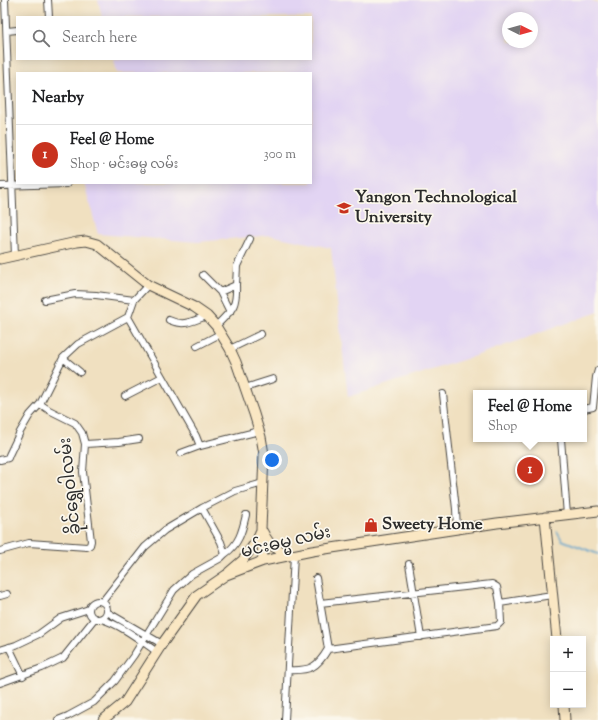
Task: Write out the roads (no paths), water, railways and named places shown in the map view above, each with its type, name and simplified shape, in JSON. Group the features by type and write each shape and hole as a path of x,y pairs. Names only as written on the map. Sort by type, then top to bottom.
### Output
{"main road":[{"path":"0,260 77,242 92,242 97,244 148,285 194,307 207,316 218,330 236,362 259,431 264,454 261,529 263,561"},
{"name":"မင်းဓမ္မ လမ်း","path":"103,720 125,702 162,644 198,595 226,575 263,561 293,555 457,529 598,511"},
{"path":"545,517 557,636"},
{"path":"261,529 266,539 275,548 293,555"},
{"path":"226,575 243,560 257,540 261,529"},
{"path":"564,708 566,720"}],"street":[{"path":"5,0 9,82 14,134 14,256"},
{"path":"48,0 49,16"},
{"path":"7,31 16,30"},
{"path":"9,82 16,81"},
{"path":"0,186 67,184"},
{"path":"197,346 218,330 234,306 237,299 237,266 250,239"},
{"path":"203,275 220,292 230,312"},
{"path":"0,460 8,458 30,415 40,404 63,358 78,344 128,317 134,300 148,285"},
{"path":"220,292 236,285"},
{"path":"45,300 75,294 134,300"},
{"path":"168,320 184,324 207,316"},
{"path":"128,317 196,436 200,446"},
{"path":"230,350 261,334"},
{"path":"63,358 80,372"},
{"path":"596,407 596,377 598,370"},
{"path":"125,396 162,377"},
{"path":"245,388 273,380"},
{"path":"443,394 457,529"},
{"name":"ခိုင်ရွှေဝါလမ်း","path":"0,551 29,543 87,547 90,545 91,541 83,472 85,444 82,434 75,422 48,410 40,404"},
{"path":"181,453 200,446 259,431"},
{"path":"85,444 139,439"},
{"path":"562,442 567,515"},
{"path":"102,602 145,546 165,530 202,508 235,491 263,483"},
{"path":"202,508 221,542 225,554"},
{"path":"58,720 94,702 115,681 134,655 145,634 174,590 192,574 221,558 233,548 243,531 246,516"},
{"path":"285,720 293,555"},
{"path":"409,564 421,637"},
{"path":"288,670 310,668 321,661 328,649 316,578"},
{"path":"320,603 492,584 497,587 500,603 501,622 497,626 328,649"},
{"path":"0,596 7,594"},
{"path":"500,603 552,595"},
{"path":"0,650 39,634 61,618 89,609 94,602 102,602 106,606 107,612 104,617 98,619 63,658 23,676 0,683"},
{"path":"89,609 91,617 109,621 157,652"},
{"path":"107,612 162,644"},
{"path":"9,647 23,676"}],"waterway":[{"path":"557,531 562,540 598,554"}],"place":[{"name":"Yangon Technological University","path":"344,208"},
{"name":"Feel @ Home","path":"530,470"},
{"name":"Sweety Home","path":"371,525"}]}
